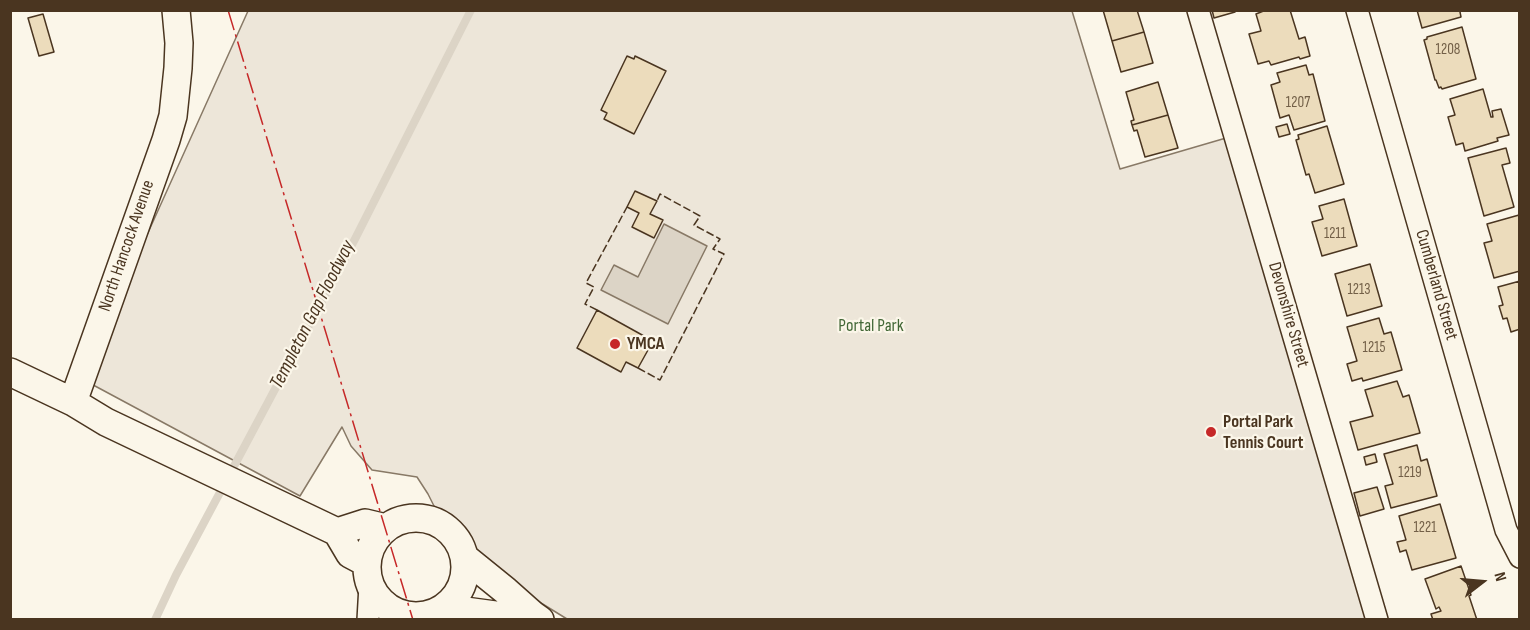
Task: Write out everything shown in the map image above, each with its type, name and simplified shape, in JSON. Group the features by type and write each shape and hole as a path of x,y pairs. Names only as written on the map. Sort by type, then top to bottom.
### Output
{"street":[{"name":"North Hancock Avenue","path":"73,402 173,116 179,44 176,10"},
{"name":"Devonshire Street","path":"1198,10 1377,620"},
{"name":"Cumberland Street","path":"1357,10 1506,530 1520,557"},
{"path":"10,372 73,402 106,423 337,532 350,554 369,574 377,597 398,613 412,616 430,614 536,617"},
{"path":"368,620 370,549 386,528 406,519 429,519 439,523 448,529 461,546 464,557 465,572 462,586 454,598 430,614"},
{"path":"337,532 365,523 386,528"},
{"path":"464,557 536,617"}],"green space":[{"name":"Portal Park","path":"248,11 1072,11 1120,169 1226,138 1367,619 567,619 484,564 466,531 434,506 417,477 372,470 351,446 342,427 300,496 82,379"}],"shaded area":[{"path":"664,224 707,246 668,324 601,290 614,265 638,277"}],"building":[{"path":"1103,10 1137,10 1144,32 1112,41"},
{"path":"1212,10 1235,10 1235,12 1214,18"},
{"path":"1266,10 1290,10 1299,39 1305,37 1310,56 1271,65 1269,61 1258,64 1249,34 1261,31 1256,14"},
{"path":"1417,10 1463,10 1460,12 1461,17 1422,28"},
{"path":"43,14 54,52 39,56 28,18"},
{"path":"1462,27 1476,79 1439,88 1424,40 1427,37"},
{"path":"1144,32 1153,63 1121,72 1112,41"},
{"path":"627,56 634,59 635,56 666,71 634,134 604,119 607,113 601,110"},
{"path":"1306,65 1309,75 1313,74 1325,121 1294,130 1289,115 1280,118 1271,85 1280,82 1277,73"},
{"path":"1158,82 1168,115 1132,125 1131,121 1134,120 1126,92"},
{"path":"1483,89 1491,117 1493,117 1492,111 1501,109 1509,135 1497,138 1498,141 1465,151 1463,143 1456,145 1448,117 1455,115 1450,99"},
{"path":"1168,115 1178,148 1145,157 1137,130 1134,131 1132,125"},
{"path":"1287,124 1290,134 1279,137 1276,127"},
{"path":"1327,126 1344,184 1315,193 1309,174 1306,175 1296,140 1299,139 1298,135"},
{"path":"1506,148 1510,163 1502,165 1514,207 1484,216 1468,158"},
{"path":"635,191 657,201 650,214 663,220 654,238 632,227 639,213 627,207"},
{"path":"1344,199 1357,246 1322,256 1312,222 1323,219 1319,206"},
{"path":"1519,215 1520,271 1494,278 1484,243 1492,241 1487,224"},
{"path":"1370,264 1382,306 1347,316 1335,274"},
{"path":"1520,281 1520,329 1511,332 1507,318 1503,319 1499,306 1503,305 1498,287"},
{"name":"YMCA","path":"597,310 653,341 638,368 626,362 621,372 577,348"},
{"path":"1379,318 1384,334 1391,332 1402,370 1363,381 1362,378 1352,381 1347,364 1357,361 1347,327"},
{"path":"1397,381 1403,397 1409,395 1420,433 1358,450 1350,422 1373,416 1365,390"},
{"path":"1417,445 1421,461 1427,459 1437,496 1391,508 1385,486 1393,484 1384,454"},
{"path":"1375,454 1377,462 1366,465 1364,457"},
{"path":"1377,487 1384,509 1360,516 1354,493"},
{"path":"1440,504 1456,558 1412,570 1406,550 1400,552 1397,542 1406,540 1399,516"},
{"path":"1461,566 1477,620 1433,620 1431,614 1441,611 1439,607 1436,609 1425,579"}],"waterway":[{"name":"Templeton Gap Floodway","path":"155,620 176,575 355,239 471,10"}],"fence":[{"path":"638,368 660,380 724,254 713,249 720,239 694,225 700,216 660,194 657,201"},
{"path":"597,310 585,304 594,287 586,283 627,207"}],"power":[{"path":"228,10 413,620"}],"place":[{"name":"YMCA","path":"615,344"},
{"name":"Portal Park Tennis Court","path":"1211,432"}]}
